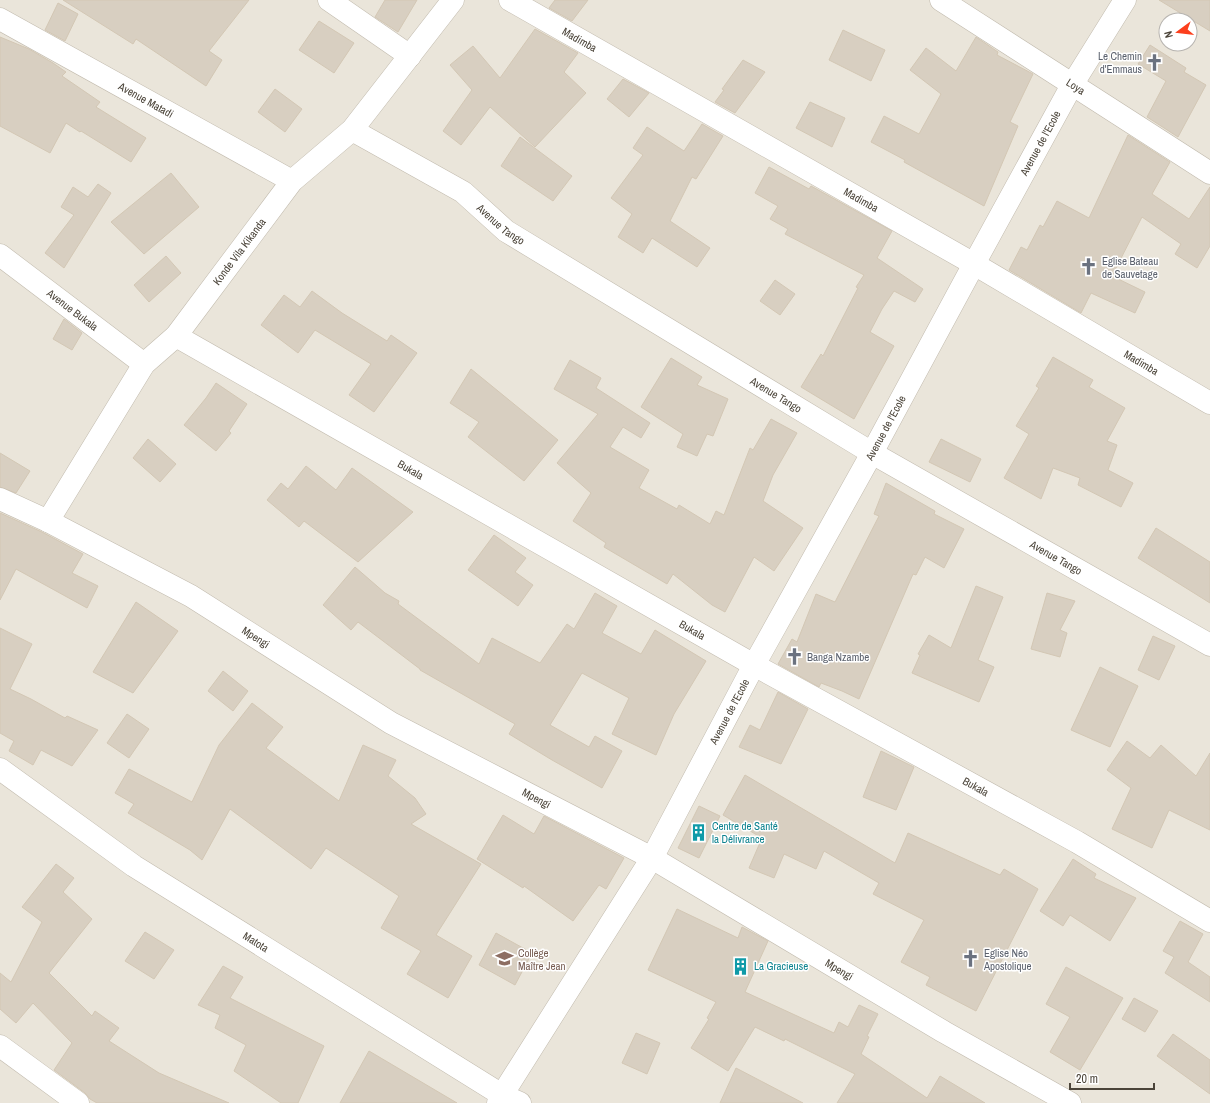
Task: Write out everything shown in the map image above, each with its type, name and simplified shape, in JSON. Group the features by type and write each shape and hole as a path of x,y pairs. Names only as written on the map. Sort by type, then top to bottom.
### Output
{"street":[{"path":"330,0 410,56"},
{"name":"Konde Vila Kikanda","path":"48,521 144,364 176,336 292,181 352,130 453,0"},
{"name":"Madimba","path":"510,0 974,264 1210,403"},
{"name":"Loya","path":"941,0 1210,173"},
{"name":"Avenue de l'Ecole","path":"507,1100 652,858 754,665 872,453 1072,85 1125,0"},
{"name":"Avenue Matadi","path":"0,19 292,181"},
{"name":"Avenue Tango","path":"352,130 463,192 506,231 872,453 1210,645"},
{"name":"Avenue Bukala","path":"0,255 144,364"},
{"name":"Bukala","path":"176,336 754,665 1077,842 1210,921"},
{"name":"Mpengi","path":"0,499 48,521 191,596 391,723 652,858 944,1032 1070,1103"},
{"name":"Matota","path":"0,769 134,866 507,1100"},
{"path":"0,1046 78,1103"}],"shaded area":[{"path":"0,0 1210,0 1210,1103 0,1103"}],"building":[{"path":"63,0 249,0 209,51 222,60 206,86 136,39 133,44"},
{"path":"385,0 417,0 398,32 375,17"},
{"path":"555,0 588,0 572,21 549,8"},
{"path":"1159,0 1210,0 1210,31 1198,24 1198,12 1179,12"},
{"path":"58,3 78,14 65,41 45,30"},
{"path":"319,21 354,43 334,73 299,50"},
{"path":"535,29 578,53 564,72 586,93 535,147 490,107 461,145 443,131 472,90 450,65 473,46 500,78"},
{"path":"843,30 885,50 871,81 829,60"},
{"path":"0,37 29,49 53,63 66,72 62,76 100,102 96,107 146,138 131,162 66,123 50,153 0,126"},
{"path":"976,37 998,52 997,55 1033,74 1010,122 1018,126 984,206 871,142 884,116 919,134 941,94 910,70 926,48 956,71"},
{"path":"1150,45 1158,50 1158,52 1161,52 1186,68 1184,72 1206,85 1178,137 1147,117 1166,81 1138,64"},
{"path":"743,60 765,72 735,113 715,102 724,90 722,89"},
{"path":"623,79 649,93 629,117 607,99"},
{"path":"275,89 302,109 285,132 258,112"},
{"path":"810,102 845,118 832,147 796,128"},
{"path":"702,124 723,136 696,179 692,177 670,221 710,248 697,267 652,238 643,253 618,237 632,214 611,198 643,155 633,148 647,127 684,151"},
{"path":"1128,135 1170,162 1152,194 1189,219 1210,187 1210,246 1197,268 1175,254 1181,244 1142,217 1112,276 1145,292 1135,313 1091,293 1081,313 1009,270 1021,247 1027,250 1040,225 1043,227 1057,201 1089,218"},
{"path":"520,137 572,176 553,201 501,166"},
{"path":"769,167 809,189 811,186 892,231 877,258 923,289 915,302 894,291 882,309 870,332 894,346 854,419 801,387 821,354 823,356 858,288 856,287 864,275 785,234 788,229 770,219 778,206 755,193"},
{"path":"171,173 199,207 144,254 111,222"},
{"path":"98,184 111,193 64,268 45,253 74,215 61,207 73,187 88,197"},
{"path":"166,256 181,273 149,302 134,285"},
{"path":"775,280 795,294 780,315 760,301"},
{"path":"312,291 342,313 387,341 391,335 417,353 374,412 349,395 371,364 315,330 298,353 261,325 284,295 300,307"},
{"path":"64,319 82,333 72,350 53,339"},
{"path":"1053,357 1093,380 1089,387 1125,408 1107,441 1117,445 1108,470 1133,483 1121,507 1078,485 1080,478 1053,468 1041,499 1004,478 1029,434 1016,426 1039,388 1036,386"},
{"path":"671,358 702,377 697,385 728,399 713,436 707,434 697,456 677,447 683,434 641,407"},
{"path":"570,360 601,378 596,388 650,423 641,438 623,427 610,447 649,470 639,488 677,509 679,505 710,524 716,511 724,515 750,448 753,450 771,419 797,433 773,475 763,501 803,528 774,571 754,557 725,612 712,605 673,574 667,584 604,547 606,543 573,521 591,493 557,463 598,414 554,389"},
{"path":"471,369 558,440 524,481 468,437 479,422 450,403"},
{"path":"216,383 247,404 229,431 231,433 216,451 184,425"},
{"path":"148,439 176,464 160,482 133,458"},
{"path":"941,439 981,459 970,482 929,462"},
{"path":"0,453 30,471 16,493 0,487"},
{"path":"306,466 336,490 352,468 413,512 358,562 304,521 299,527 267,500 281,483 288,489"},
{"path":"886,483 935,511 934,514 964,529 944,568 925,557 916,575 913,574 859,699 821,683 819,687 778,664 792,639 797,642 816,594 835,602 879,516 874,514"},
{"path":"0,513 42,532 83,554 72,573 98,586 87,608 16,569 0,600"},
{"path":"1156,528 1210,562 1210,603 1138,558"},
{"path":"494,535 526,558 515,572 533,585 518,606 468,570"},
{"path":"355,567 385,593 399,601 398,604 479,664 492,638 540,663 567,624 574,629 595,593 617,606 602,633 641,654 655,630 706,661 674,714 656,755 612,734 629,698 582,673 550,725 589,747 595,736 622,751 602,788 509,734 515,724 420,670 358,622 351,630 323,605"},
{"path":"976,586 1003,597 978,660 994,667 979,702 912,673 920,655 918,654 929,635 951,648"},
{"path":"1047,593 1075,601 1060,630 1067,633 1060,657 1031,649"},
{"path":"136,602 178,631 133,693 93,672"},
{"path":"0,628 32,644 10,689 65,718 67,716 98,730 72,766 41,750 33,765 9,751 14,741 0,733"},
{"path":"1153,636 1175,646 1159,680 1138,670"},
{"path":"1100,667 1138,686 1110,747 1071,730"},
{"path":"223,671 248,691 233,711 208,691"},
{"path":"778,692 808,709 781,764 739,747 750,725 760,730"},
{"path":"252,703 283,727 266,748 339,801 363,745 396,760 388,776 415,798 426,814 411,824 481,864 436,935 472,956 448,998 407,974 421,951 381,928 399,896 326,848 311,869 230,809 202,860 190,850 128,813 134,804 115,793 129,769 192,802 219,745"},
{"path":"127,714 149,729 129,758 107,743"},
{"path":"1127,741 1150,758 1161,745 1196,776 1210,753 1210,830 1169,810 1152,848 1112,829 1131,788 1107,770"},
{"path":"881,751 914,767 896,810 863,797"},
{"path":"745,775 895,863 908,833 1000,875 1004,869 1038,889 976,1011 926,985 930,977 901,962 924,920 873,894 879,883 824,851 816,869 784,854 774,878 749,868 762,838 723,815"},
{"name":"Centre de Santé la Délivrance","path":"699,806 720,816 699,858 678,848"},
{"path":"503,815 534,834 544,816 624,858 606,889 599,885 573,921 524,886 523,888 477,859"},
{"path":"1073,859 1096,874 1094,878 1136,898 1110,941 1070,915 1063,926 1040,911"},
{"path":"56,864 74,878 63,892 92,919 49,973 92,1016 95,1011 119,1028 109,1041 159,1073 229,1103 97,1103 54,1070 72,1043 33,1003 16,1023 0,1009 0,973 11,982 42,922 22,907"},
{"path":"677,909 738,938 742,927 768,941 745,992 834,1033 839,1022 848,1027 859,1005 878,1014 867,1036 869,1037 861,1054 927,1098 940,1076 985,1103 837,1103 855,1074 785,1039 784,1041 755,1027 728,1071 691,1048 709,1019 707,1018 716,1002 648,970"},
{"path":"1180,921 1203,934 1188,962 1210,977 1210,1002 1165,973 1174,957 1163,951"},
{"path":"145,932 174,950 154,979 125,961"},
{"name":"Collège Maître Jean","path":"496,933 532,953 515,985 479,965"},
{"path":"223,966 243,977 230,998 324,1046 298,1103 281,1103 234,1071 246,1045 215,1028 220,1015 198,1005"},
{"path":"1066,967 1123,998 1080,1070 1050,1052 1070,1017 1046,1004"},
{"path":"1134,998 1158,1011 1145,1032 1122,1019"},
{"path":"636,1033 660,1043 647,1074 622,1063"},
{"path":"1173,1034 1210,1060 1210,1094 1157,1056"},
{"path":"369,1051 457,1103 340,1103"},
{"path":"736,1068 803,1103 720,1103"}],"place":[{"name":"Le Chemin d'Emmaus","path":"1155,62"},
{"name":"Eglise Bateau de Sauvetage","path":"1089,267"},
{"name":"Banga Nzambe","path":"794,657"},
{"name":"Centre de Santé la Délivrance","path":"699,832"},
{"name":"Collège Maître Jean","path":"505,959"},
{"name":"Eglise Néo Apostolique","path":"971,959"},
{"name":"La Gracieuse","path":"741,966"}]}
